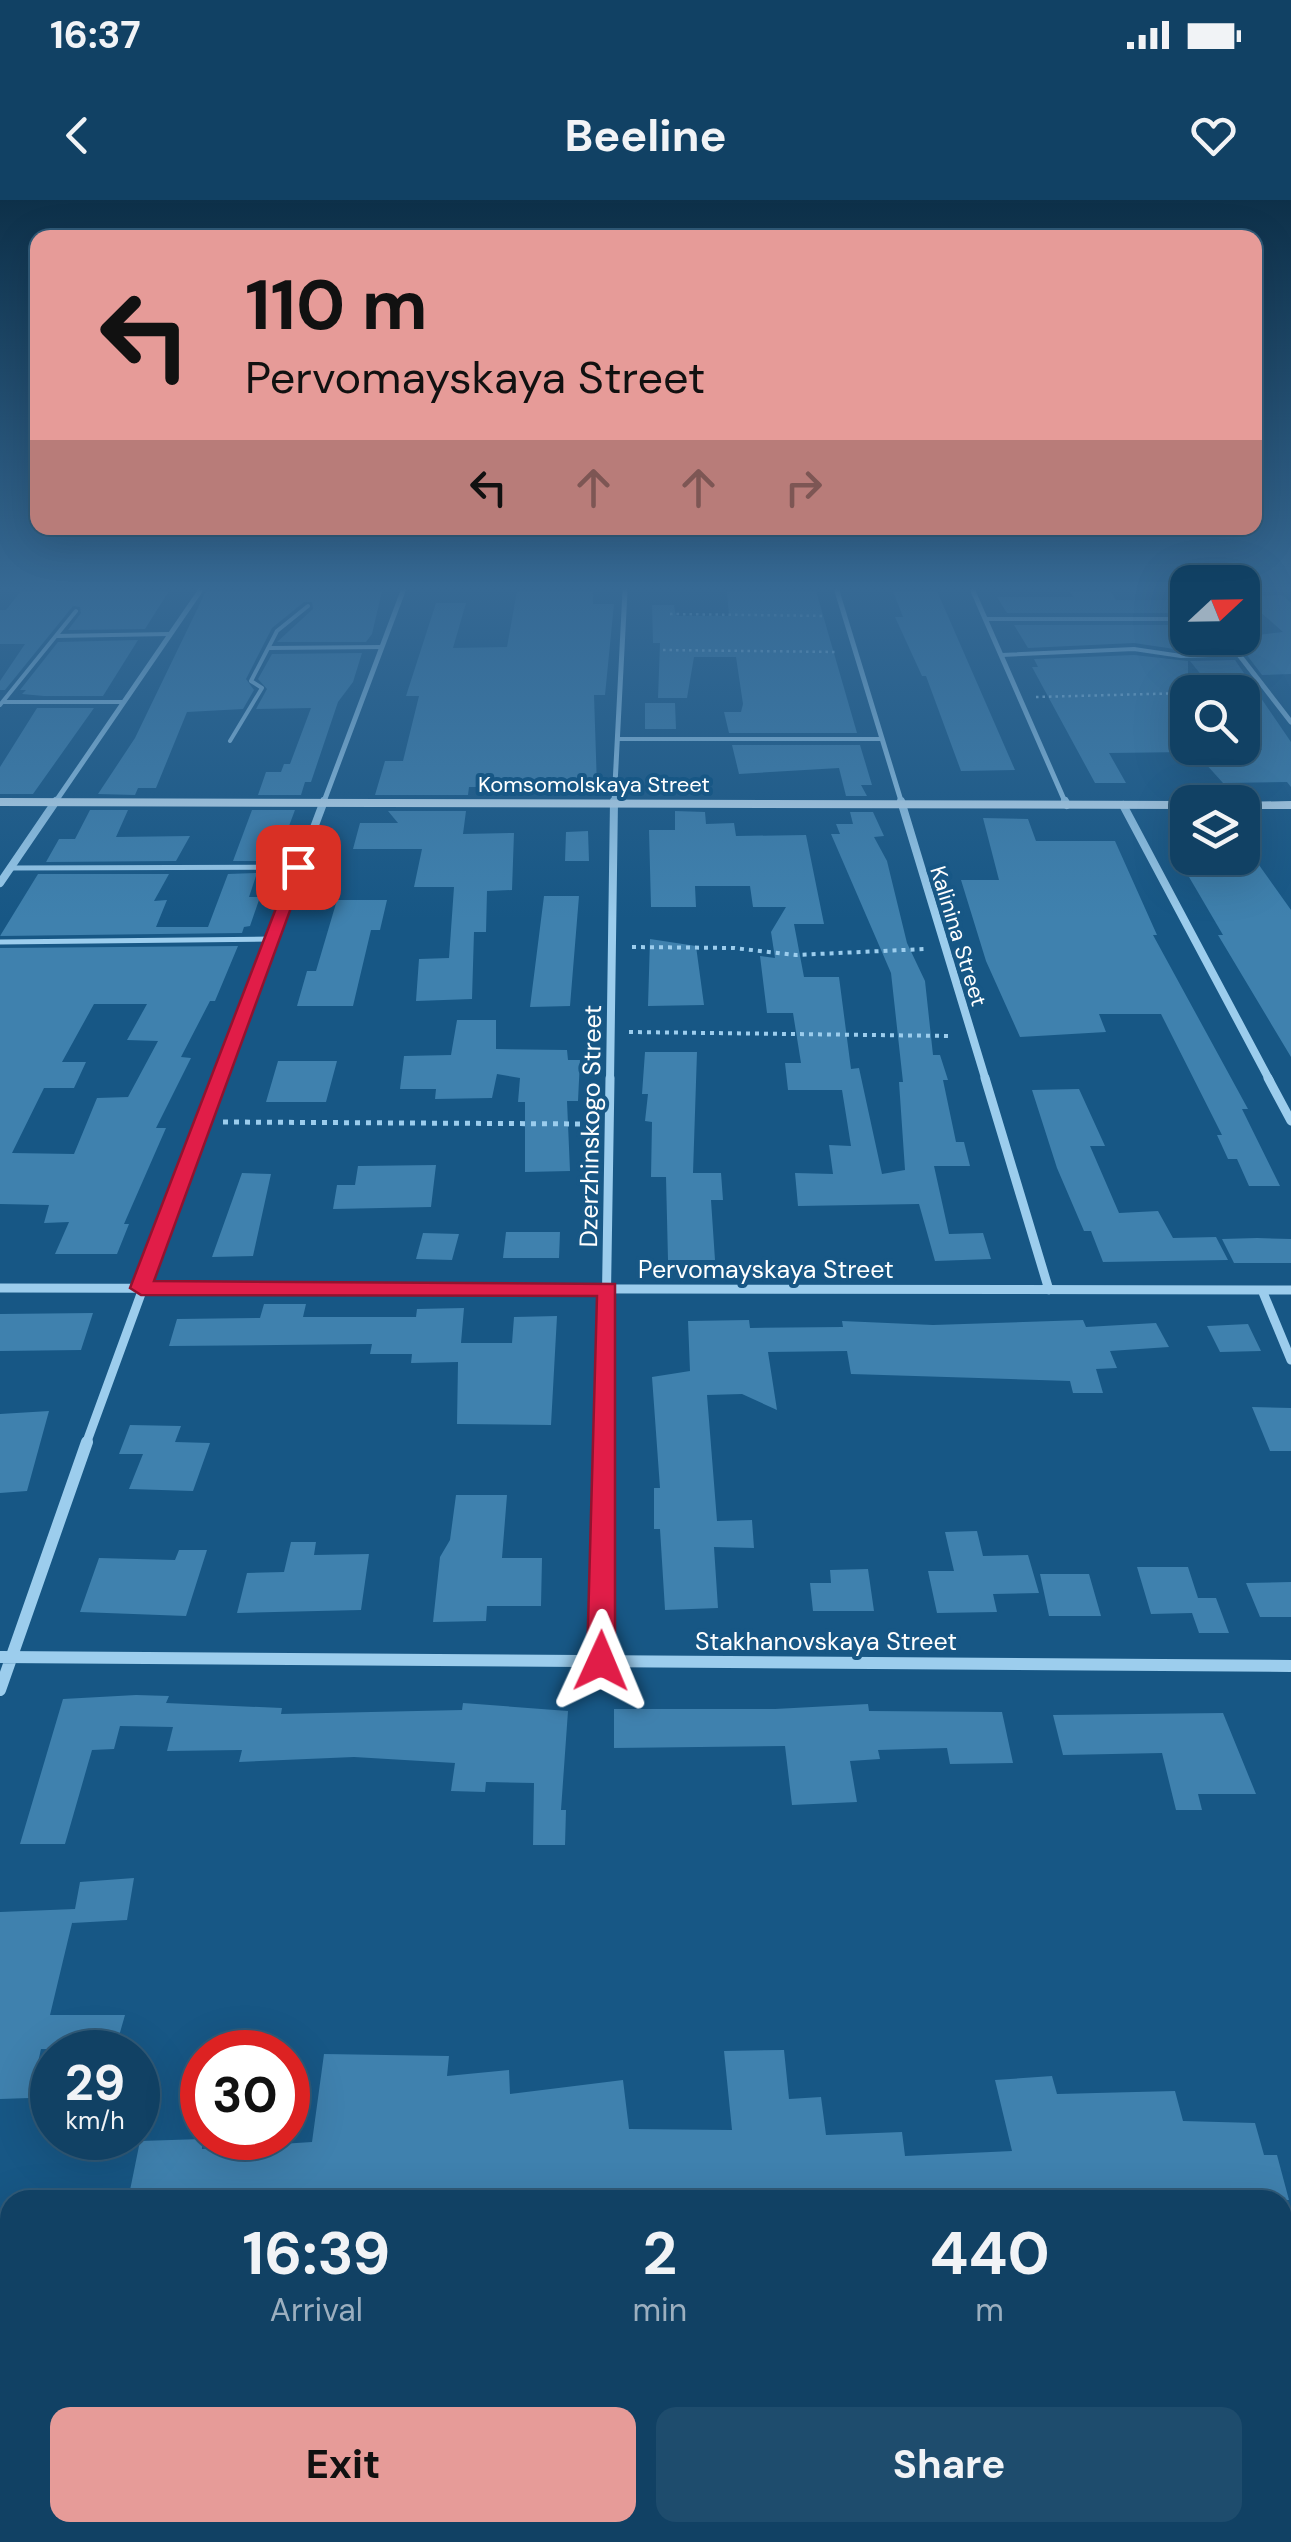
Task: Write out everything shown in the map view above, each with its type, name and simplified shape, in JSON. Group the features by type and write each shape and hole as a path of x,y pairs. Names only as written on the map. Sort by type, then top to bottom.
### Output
{"main road":[{"name":"Komsomolskaya Street","path":"0,802 1170,805"},
{"path":"1260,805 1291,805"}],"street":[{"path":"0,1690 6,1657 362,700"},
{"name":"Dzerzhinskogo Street","path":"601,1661 614,804 620,700"},
{"name":"Kalinina Street","path":"869,700 1049,1290"},
{"path":"1021,700 1068,804"},
{"path":"1274,700 1291,722"},
{"path":"0,883 122,702"},
{"path":"1123,805 1291,1121"},
{"name":"Pervomayskaya Street","path":"0,1288 1291,1290"},
{"path":"1262,1290 1291,1360"},
{"name":"Stakhanovskaya Street","path":"6,1657 1291,1666"}],"lane":[{"path":"230,741 255,700"},
{"path":"2,704 122,702"},
{"path":"618,740 880,739"},
{"path":"5,871 298,867"},
{"path":"0,942 271,939"}],"path":[{"path":"612,947 734,948 796,956 944,948"},
{"path":"611,1032 970,1036"},
{"path":"203,1122 610,1124"}],"building":[{"path":"153,700 248,700 243,709 187,712 156,788 138,788 135,795 98,794 135,738"},
{"path":"261,700 339,700 311,782 305,782 301,795 258,795 266,772 281,772 284,764 290,764 311,708 256,709"},
{"path":"418,700 594,700 597,787 469,787 468,795 375,795 385,761 403,761"},
{"path":"742,700 848,700 857,733 729,733 724,712 741,712"},
{"path":"935,700 985,700 1015,770 961,771"},
{"path":"1050,700 1170,700 1170,752 1109,753 1126,783 1095,783"},
{"path":"1260,700 1291,742 1291,787 1287,782 1223,783 1207,765 1260,765"},
{"path":"645,703 675,703 676,729 645,729"},
{"path":"37,708 94,708 33,794 0,794 0,767"},
{"path":"732,745 860,745 872,785 861,785 867,796 846,796 839,768 739,774"},
{"path":"90,810 128,810 116,837 190,836 176,861 46,862 59,839 75,839"},
{"path":"252,810 295,810 283,842 268,842 262,861 233,861"},
{"path":"388,811 466,811 463,834 514,833 512,890 487,891 486,932 474,932 472,999 416,1001 419,959 449,958 454,887 414,887 422,849 353,849 360,823 398,823"},
{"path":"675,811 705,812 706,824 734,823 736,836 806,835 824,924 794,924 804,977 839,977 851,1069 859,1068 882,1174 905,1170 899,1082 903,1082 891,973 831,834 840,834 836,824 853,824 850,812 873,812 884,836 874,837 887,861 907,943 925,981 933,1055 940,1055 948,1080 943,1080 956,1142 964,1142 970,1166 934,1166 949,1234 983,1233 991,1259 935,1261 919,1204 798,1206 795,1173 833,1174 829,1145 851,1146 842,1090 788,1090 785,1063 801,1063 793,1013 767,1013 760,956 775,958 771,932 786,907 753,907 750,886 695,886 696,907 651,907 649,830 675,830"},
{"path":"983,818 1028,819 1036,841 1115,841 1157,935 1153,935 1248,1109 1242,1109 1280,1186 1249,1186 1237,1159 1228,1159 1217,1135 1222,1135 1161,1014 1099,1014 1106,1032 1020,1037 986,961 961,880 999,880"},
{"path":"588,831 589,861 565,861 566,832"},
{"path":"1260,866 1291,910 1291,1057 1218,935 1223,935 1188,875 1260,875"},
{"path":"257,873 249,897 260,897 250,926 244,927 242,933 0,936 38,874 169,874 154,901 167,900 156,927 208,927 228,874"},
{"path":"544,896 579,896 570,1006 530,1007"},
{"path":"337,900 387,900 380,930 371,930 353,1006 297,1006 307,971 316,971"},
{"path":"650,939 696,946 704,1005 648,1006"},
{"path":"238,946 215,1001 210,1001 181,1057 191,1058 156,1128 166,1128 124,1224 129,1224 117,1254 55,1254 69,1222 44,1223 49,1205 0,1204 0,948","holes":["94,1004 147,1004 127,1040 158,1041 128,1097 97,1098 74,1154 12,1153 44,1088 74,1088 86,1062 62,1062"]},
{"path":"457,1020 496,1020 496,1049 567,1050 568,1060 580,1060 578,1101 567,1101 570,1171 525,1172 525,1102 518,1102 520,1078 497,1074 492,1098 435,1099 436,1089 400,1089 404,1056 451,1055"},
{"path":"645,1052 697,1052 693,1173 721,1173 723,1200 711,1200 715,1260 668,1260 666,1177 651,1177 652,1122 645,1121 648,1094 642,1094"},
{"path":"278,1061 337,1061 326,1102 266,1102"},
{"path":"1079,1089 1105,1146 1090,1146 1119,1213 1158,1211 1173,1238 1216,1237 1228,1260 1103,1262 1091,1231 1084,1231 1057,1168 1032,1090"},
{"path":"436,1165 431,1207 333,1209 337,1185 355,1185 358,1166"},
{"path":"242,1173 271,1174 253,1256 212,1257"},
{"path":"506,1232 560,1232 559,1258 503,1258"},
{"path":"423,1233 459,1234 452,1260 416,1259"},
{"path":"1222,1239 1291,1239 1291,1263 1234,1263"},
{"path":"264,1304 306,1304 303,1317 416,1317 417,1309 464,1308 461,1343 512,1343 514,1317 557,1316 551,1425 457,1424 458,1362 411,1363 412,1354 370,1354 372,1344 169,1346 177,1319 260,1318"},
{"path":"93,1313 81,1350 0,1351 0,1314"},
{"path":"749,1320 750,1328 843,1327 842,1321 933,1325 1083,1320 1086,1327 1156,1323 1169,1347 1110,1351 1117,1368 1096,1369 1103,1393 1073,1393 1070,1381 851,1374 847,1351 768,1352 777,1410 742,1394 707,1395 717,1521 752,1520 754,1548 714,1547 718,1608 665,1610 660,1529 654,1529 654,1488 660,1488 652,1377 690,1371 688,1321"},
{"path":"1248,1324 1261,1351 1220,1352 1207,1326"},
{"path":"1252,1407 1291,1408 1291,1451 1270,1451"},
{"path":"49,1411 27,1491 0,1493 0,1414"},
{"path":"130,1425 181,1426 175,1442 210,1443 193,1491 129,1489 143,1454 119,1454"},
{"path":"456,1495 507,1495 502,1558 542,1558 541,1606 487,1606 486,1621 433,1622 440,1557 450,1540"},
{"path":"977,1531 983,1556 1028,1555 1039,1593 993,1594 997,1612 937,1613 928,1571 954,1571 945,1532"},
{"path":"291,1542 316,1542 314,1555 369,1554 361,1610 237,1613 247,1573 284,1572"},
{"path":"179,1550 207,1550 186,1616 80,1612 99,1558 175,1560"},
{"path":"1137,1567 1188,1567 1198,1598 1216,1598 1229,1633 1199,1633 1192,1613 1151,1614"},
{"path":"868,1569 874,1611 813,1611 810,1583 831,1583 830,1570"},
{"path":"1040,1574 1089,1574 1101,1616 1049,1616"},
{"path":"1291,1582 1291,1617 1260,1617 1246,1583"},
{"path":"169,1696 166,1703 282,1708 281,1714 462,1710 463,1703 568,1711 561,1810 566,1810 565,1845 533,1845 534,1783 486,1782 485,1792 451,1791 455,1763 354,1757 239,1762 242,1750 167,1751 173,1727 120,1726 114,1749 92,1750 65,1844 20,1844 63,1699"},
{"path":"868,1704 869,1711 1002,1712 1013,1763 950,1764 947,1748 878,1750 880,1759 850,1761 857,1802 792,1805 785,1746 614,1748 614,1709 775,1709"},
{"path":"1223,1713 1256,1794 1198,1794 1202,1810 1176,1810 1162,1753 1063,1755 1053,1715"},
{"path":"134,1878 127,1920 72,1923 50,2015 125,2015 121,2030 30,2030 30,2098 0,2099 0,1912 75,1909 80,1882"},
{"path":"784,2050 789,2099 821,2097 826,2135 902,2132 905,2156 1012,2151 995,2080 1052,2076 1057,2094 1175,2091 1183,2121 1255,2123 1264,2155 1277,2155 1286,2190 130,2190 136,2160 160,2160 160,2140 180,2140 180,2160 310,2160 324,2054 449,2056 447,2076 509,2070 510,2094 623,2080 629,2129 732,2130 724,2051"}],"route":[{"path":"298,867 141,1288 608,1289 601,1661"}]}
